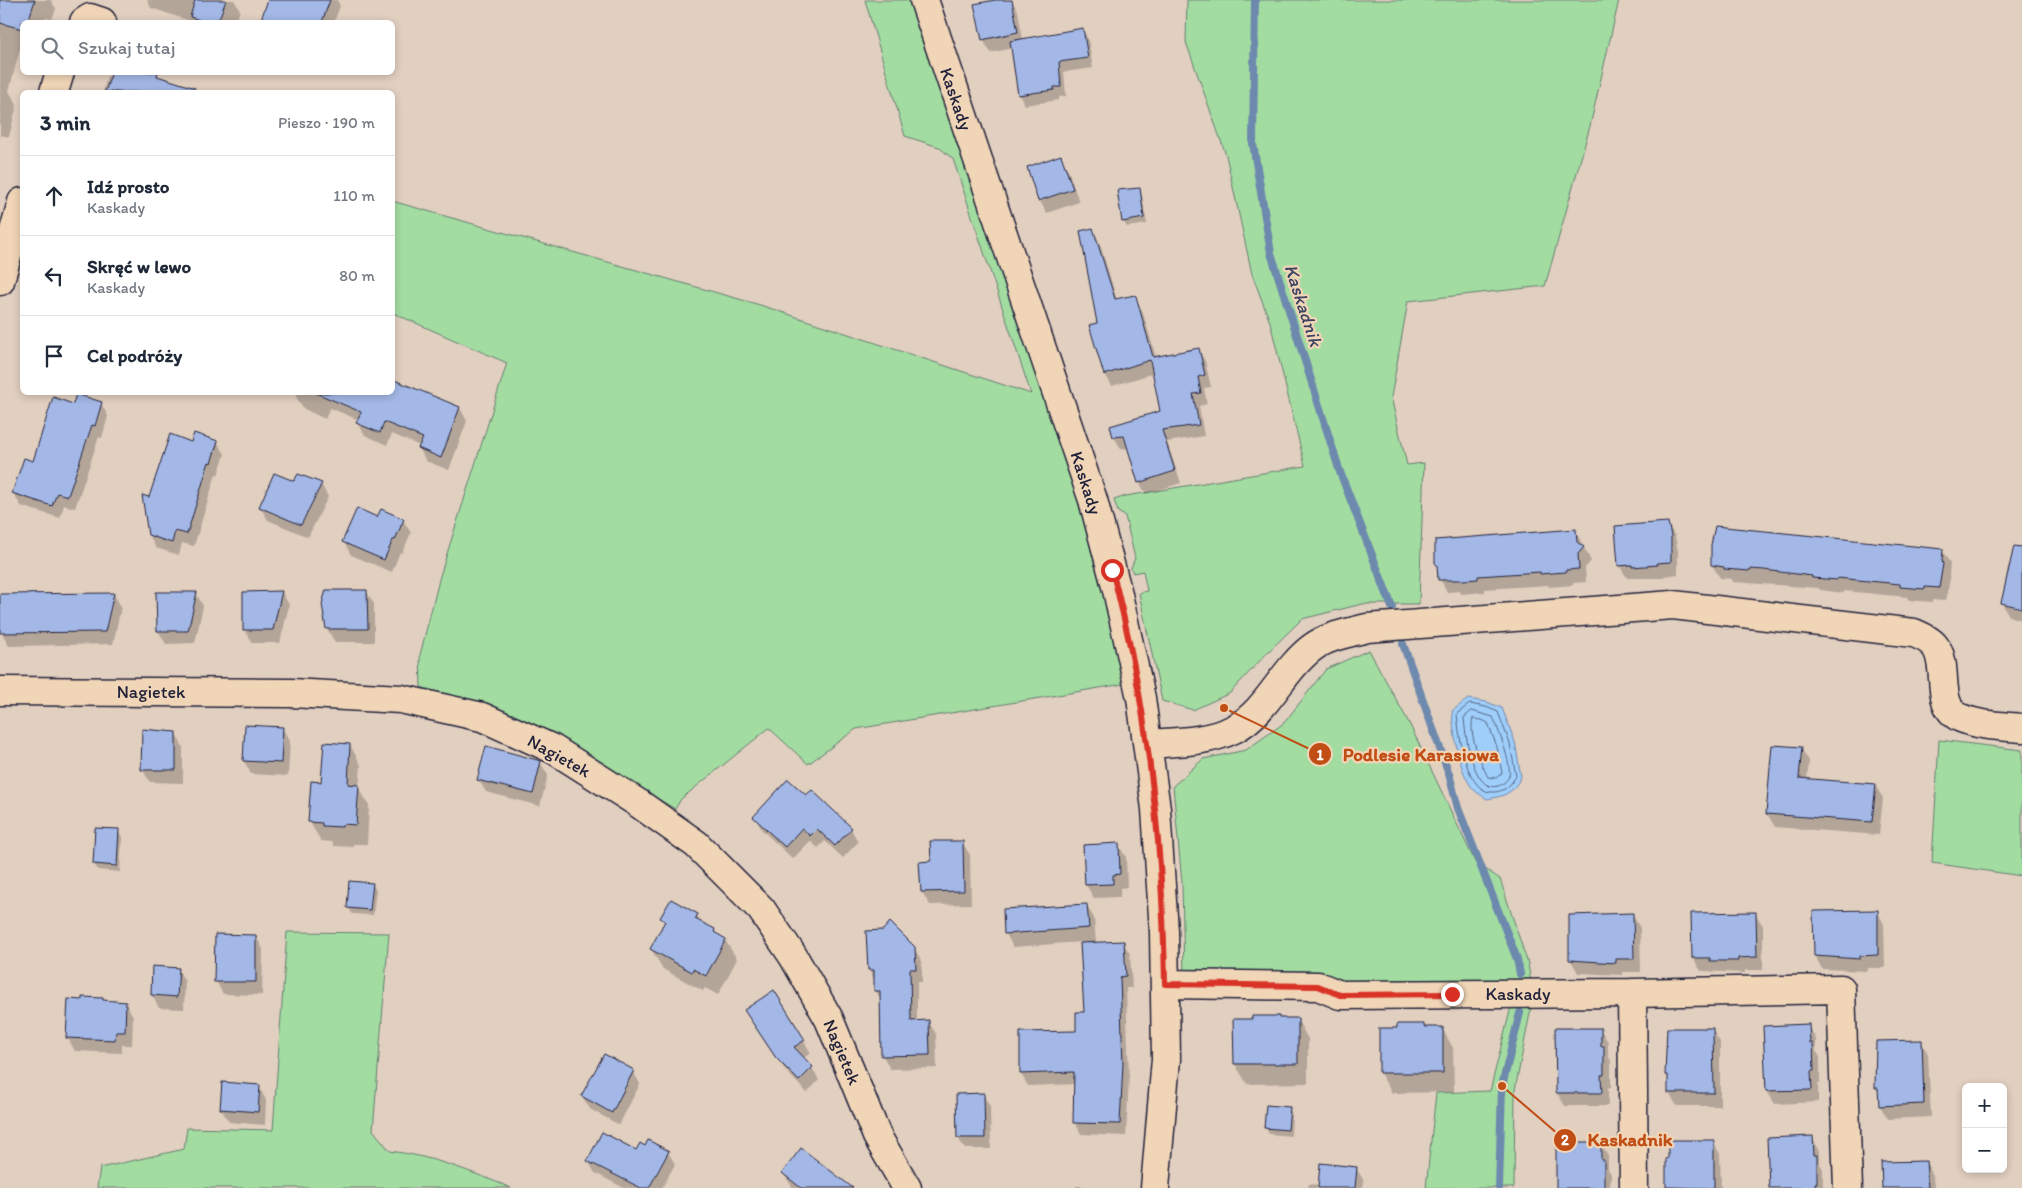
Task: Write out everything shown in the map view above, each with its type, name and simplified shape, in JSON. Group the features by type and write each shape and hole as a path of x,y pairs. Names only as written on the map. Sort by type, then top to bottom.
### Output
{"street":[{"name":"Kaskady","path":"924,0 1093,500 1117,590 1141,698 1156,809 1164,932 1166,1059 1154,1188"},
{"path":"55,90 59,75"},
{"path":"0,281 20,209"},
{"path":"1148,744 1214,736 1234,728 1252,717 1296,662 1314,646 1330,638 1367,628 1673,604 1914,633 1935,646 1940,655 1947,701 1951,711 1959,717 1976,722 2022,728"},
{"name":"Nagietek","path":"0,691 291,693 401,699 482,718 553,748 638,803 696,844 761,909 793,956 830,1019 878,1136 907,1188"},
{"name":"Kaskady","path":"1165,984 1318,986 1340,995 1632,994 1841,989 1848,1188"},
{"path":"1632,994 1634,1188"}],"green space":[{"path":"865,0 912,0 1069,470 1108,604 1123,684 856,729 808,764 769,728 681,799 675,809 536,725 421,687 420,655 440,576 507,363 395,314 395,202 760,305 1031,394 953,159 939,147 905,136"},
{"path":"1187,0 1619,0 1590,126 1545,286 1408,301 1391,397 1407,465 1424,463 1419,604 1362,604 1302,619 1230,693 1193,710 1162,701 1139,593 1147,591 1143,571 1133,573 1131,568 1135,558 1125,516 1118,512 1114,500 1126,496 1305,466 1270,322 1252,274 1226,155 1186,42"},
{"path":"1369,650 1409,723 1475,862 1500,879 1528,964 1531,983 1339,985 1184,976 1182,882 1173,786 1203,759 1246,750 1284,723 1326,669"},
{"path":"1939,740 2022,750 2022,876 1932,863"},
{"path":"287,932 389,933 373,1130 390,1151 436,1161 511,1188 97,1188 100,1168 184,1149 187,1128 273,1130"},
{"path":"1511,1007 1531,1008 1515,1090 1514,1188 1426,1188 1436,1093 1490,1091"}],"water":[{"path":"1468,699 1487,702 1502,708 1515,742 1521,777 1511,791 1499,797 1487,799 1474,790 1464,773 1458,752 1452,711"}],"building":[{"path":"0,0 35,0 29,20 20,20 20,28 0,23"},
{"path":"195,0 226,0 219,20 200,20 190,17"},
{"path":"268,0 330,0 323,20 261,20"},
{"path":"995,0 1012,0 1018,32 982,40 974,4"},
{"path":"1083,28 1088,58 1059,62 1061,87 1054,87 1054,90 1018,95 1010,41"},
{"path":"111,75 157,75 195,88 194,90 106,90"},
{"path":"1061,155 1073,189 1038,201 1027,167"},
{"path":"1140,188 1144,218 1122,222 1117,190"},
{"path":"1093,228 1115,299 1136,296 1153,357 1199,348 1205,375 1198,377 1201,393 1193,394 1199,425 1162,430 1175,471 1138,483 1124,436 1113,437 1110,426 1160,411 1150,360 1104,375 1089,325 1097,323 1080,231"},
{"path":"395,380 460,407 441,458 418,448 423,438 384,422 380,433 356,423 361,412 321,395 395,395"},
{"path":"76,395 102,402 95,426 92,425 68,496 57,493 52,506 12,493 24,458 33,461 53,397 73,404"},
{"path":"194,433 218,441 211,463 209,462 187,534 175,531 172,543 148,535 142,495 149,497 170,434 191,442"},
{"path":"274,473 294,481 298,474 322,483 301,525 259,507"},
{"path":"357,508 377,517 381,509 404,519 384,560 342,542"},
{"path":"1668,522 1671,536 1671,562 1632,567 1632,565 1618,566 1615,526"},
{"path":"1715,526 1943,549 1943,564 1939,588 1925,587 1925,589 1900,587 1900,584 1837,578 1837,580 1812,578 1812,576 1764,570 1724,569 1724,567 1711,565 1711,545"},
{"path":"1576,529 1577,542 1584,547 1578,554 1579,569 1540,574 1540,572 1478,576 1478,579 1438,580 1437,565 1435,563 1435,540"},
{"path":"2014,546 2022,547 2022,608 2001,603"},
{"path":"326,590 367,590 368,629 326,629 322,604"},
{"path":"282,591 273,630 243,630 243,592"},
{"path":"156,592 197,592 188,631 157,631"},
{"path":"114,593 105,632 0,633 0,594"},
{"path":"245,725 283,727 281,763 243,761"},
{"path":"142,729 176,732 176,770 141,770"},
{"path":"324,742 350,744 348,784 359,785 356,825 343,824 342,827 322,826 322,823 308,822 311,781 321,782"},
{"path":"1772,745 1802,747 1799,778 1876,784 1872,822 1766,814"},
{"path":"486,746 541,761 533,794 477,780"},
{"path":"788,779 806,795 812,790 852,828 835,846 817,829 810,836 802,828 785,847 753,817"},
{"path":"95,828 119,829 117,866 93,864"},
{"path":"930,841 963,841 964,891 921,892 919,862 931,861"},
{"path":"1119,843 1120,874 1113,875 1113,884 1085,885 1083,845"},
{"path":"349,881 373,883 370,910 347,908"},
{"path":"671,899 698,914 695,919 715,929 714,932 726,939 706,976 693,969 692,972 650,949 665,921 660,918"},
{"path":"1087,904 1089,928 1004,934 1003,909"},
{"path":"1878,910 1878,955 1860,956 1860,959 1814,956 1813,911"},
{"path":"1756,912 1757,957 1738,958 1738,961 1710,961 1710,958 1692,958 1691,913"},
{"path":"1633,913 1634,959 1616,959 1616,963 1569,960 1569,915"},
{"path":"890,922 915,947 916,969 910,969 911,1021 929,1020 930,1055 881,1056 880,991 874,991 874,970 868,970 866,931 883,930"},
{"path":"215,934 256,935 256,982 214,982"},
{"path":"1124,941 1126,976 1120,977 1123,1064 1120,1124 1073,1123 1074,1072 1020,1074 1020,1032 1076,1031 1076,1012 1084,1012 1080,943"},
{"path":"152,966 179,968 177,997 151,995"},
{"path":"774,990 805,1040 794,1047 813,1067 799,1081 776,1058 744,1010"},
{"path":"82,997 126,1002 125,1032 116,1032 115,1040 66,1038 68,999 82,1000"},
{"path":"1252,1016 1298,1018 1298,1064 1234,1064 1233,1019 1252,1019"},
{"path":"1397,1024 1424,1024 1424,1027 1443,1027 1443,1073 1379,1073 1379,1028 1397,1028"},
{"path":"1809,1024 1810,1043 1813,1043 1814,1071 1811,1071 1812,1090 1766,1091 1763,1026"},
{"path":"1555,1028 1601,1028 1601,1046 1604,1046 1604,1075 1601,1075 1602,1093 1556,1093"},
{"path":"1667,1028 1713,1028 1714,1093 1668,1093 1668,1075 1665,1075"},
{"path":"1922,1040 1924,1104 1879,1106 1878,1088 1875,1088 1876,1041"},
{"path":"604,1054 634,1070 612,1113 581,1096"},
{"path":"222,1082 260,1085 258,1112 220,1109"},
{"path":"984,1093 985,1138 957,1138 956,1094"},
{"path":"1266,1105 1290,1107 1288,1130 1264,1128"},
{"path":"602,1132 636,1150 640,1143 645,1146 648,1140 669,1151 649,1188 641,1188 587,1161"},
{"path":"1813,1136 1814,1155 1817,1155 1817,1183 1815,1183 1815,1188 1769,1188 1767,1138"},
{"path":"1668,1140 1714,1140 1714,1188 1666,1187"},
{"path":"1556,1142 1601,1142 1601,1160 1604,1160 1604,1188 1556,1188"},
{"path":"801,1148 853,1188 801,1188 782,1173"},
{"path":"1926,1161 1928,1188 1882,1188 1881,1162"},
{"path":"1320,1163 1357,1167 1355,1188 1318,1188"}],"waterway":[{"name":"Kaskadnik","path":"1255,0 1253,144 1271,253 1340,472 1392,607"},
{"name":"Kaskadnik","path":"1403,644 1449,774 1458,808 1517,959 1520,974"},
{"name":"Kaskadnik","path":"1499,1188 1502,1086 1520,1013"}],"place":[{"name":"Podlesie Karasiowa","path":"1224,708"},
{"name":"Kaskadnik","path":"1502,1086"}],"route":[{"path":"1112,570 1141,698 1156,803 1164,932 1165,984 1318,986 1340,995 1452,994"}]}
